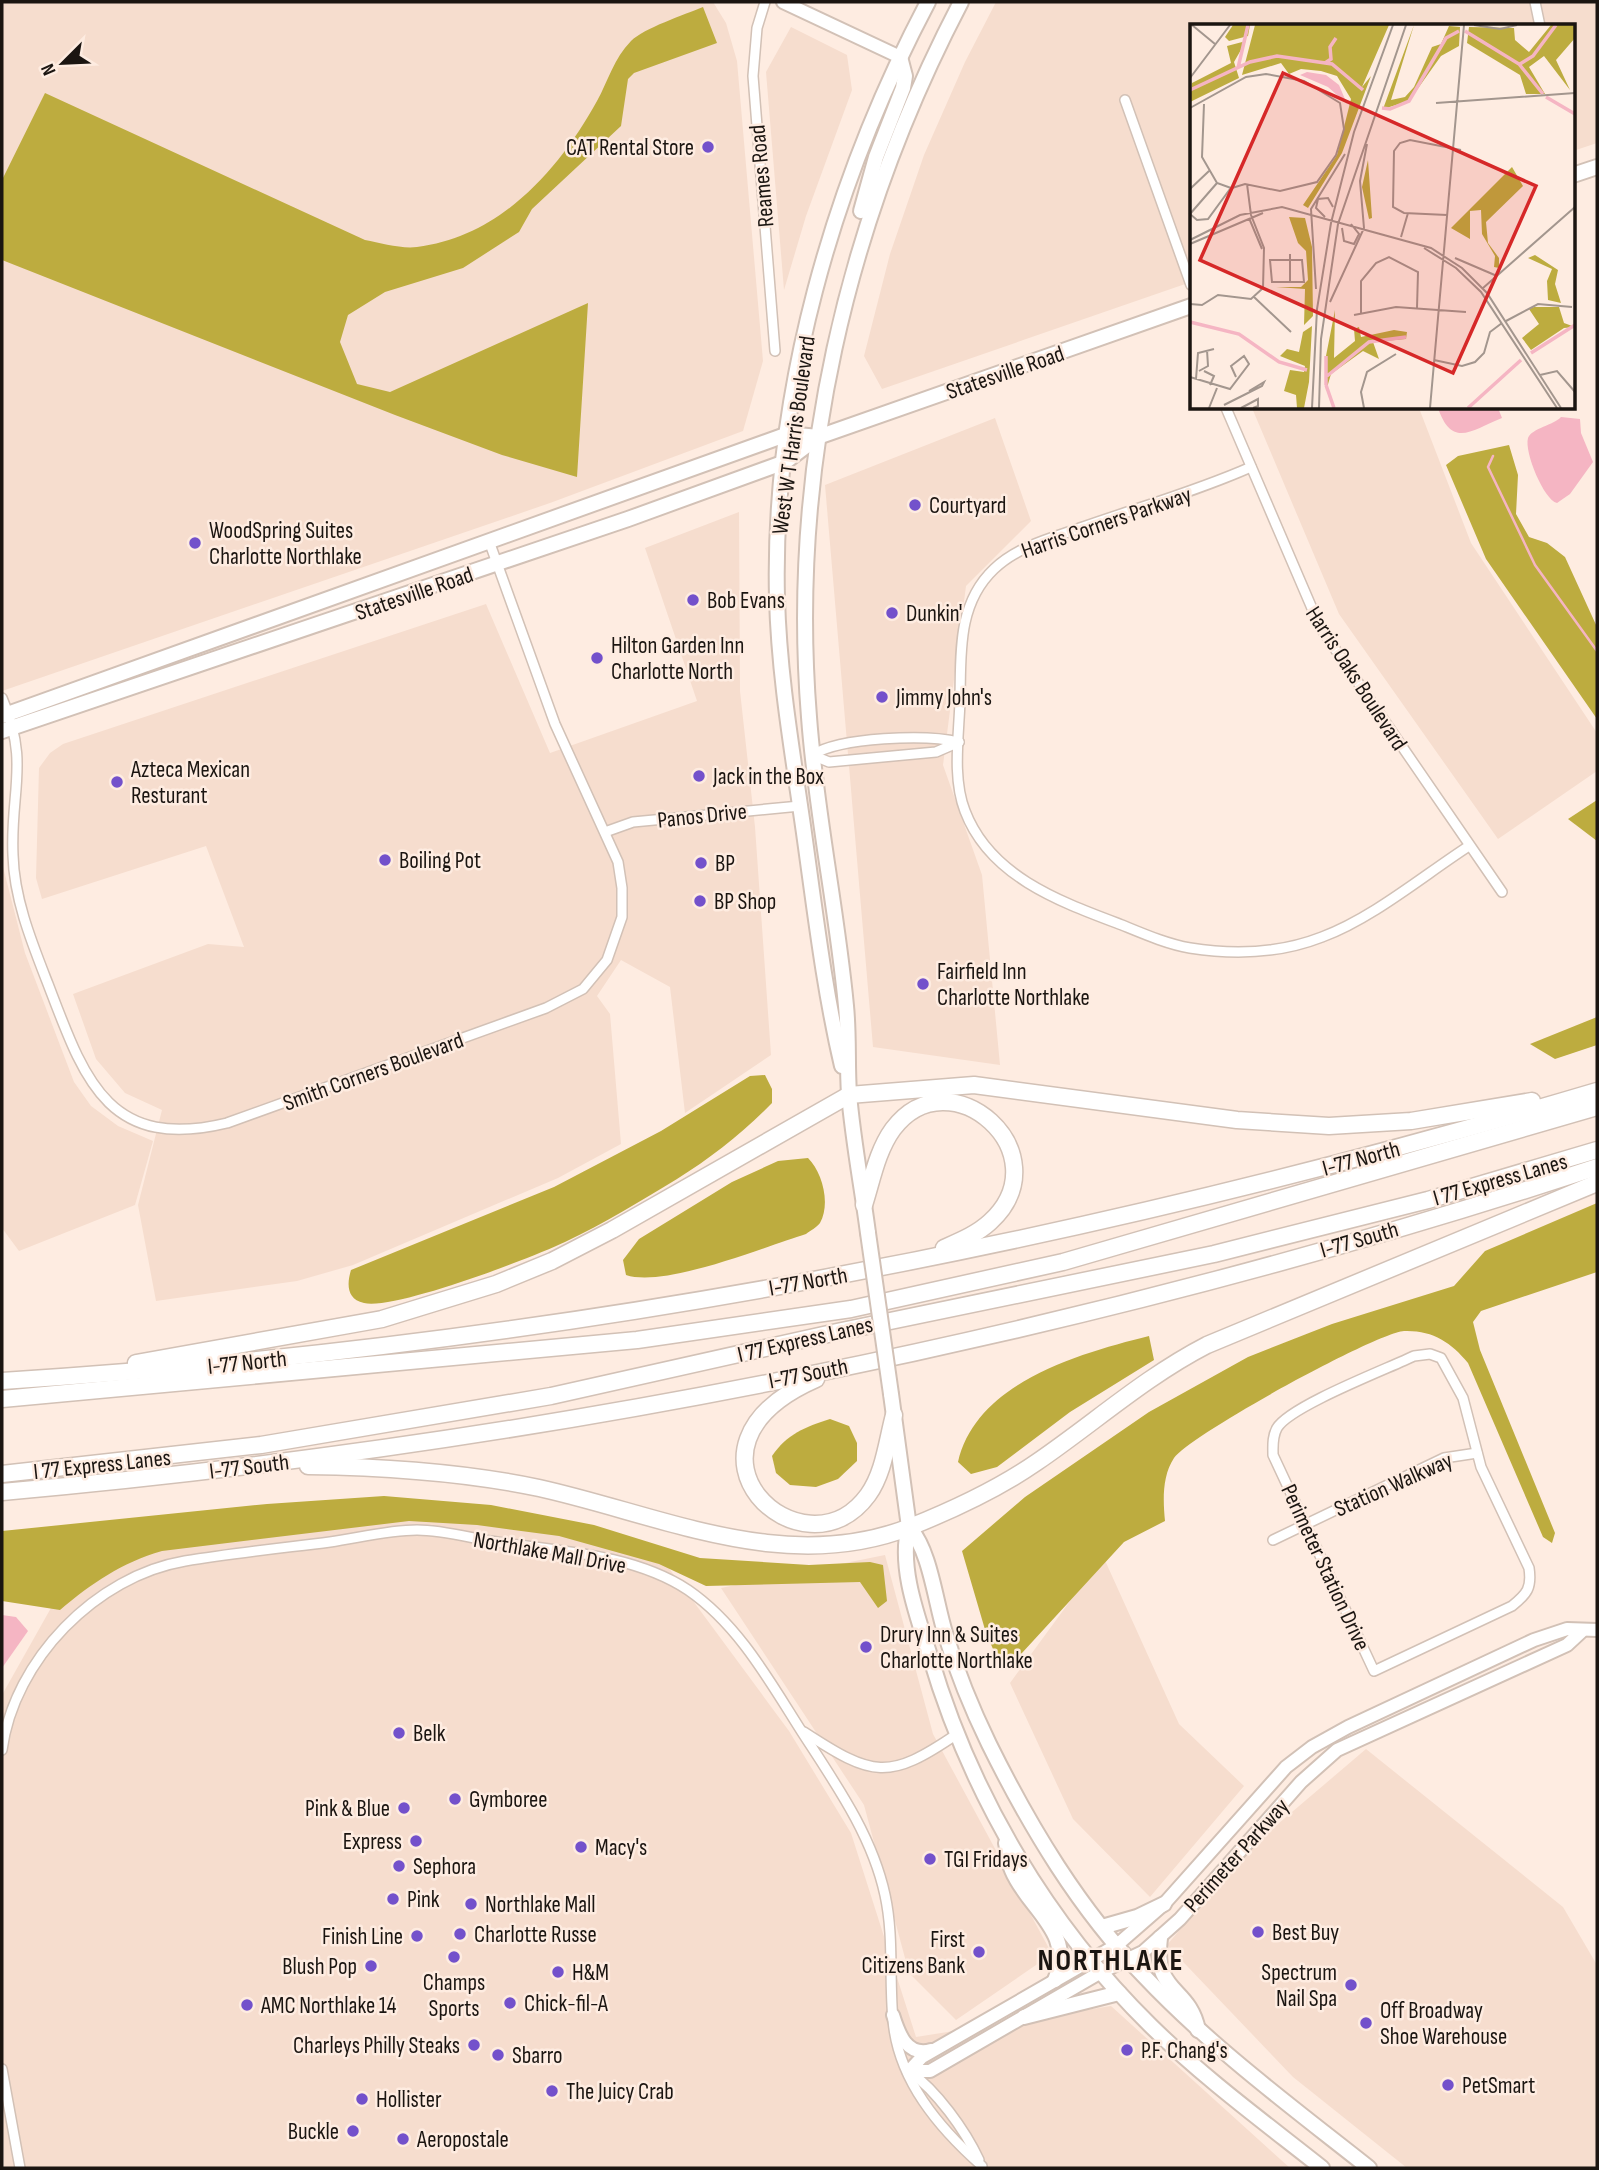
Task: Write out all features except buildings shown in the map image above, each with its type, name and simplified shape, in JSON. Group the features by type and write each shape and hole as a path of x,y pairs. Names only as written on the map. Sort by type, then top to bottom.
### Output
{"highway":[{"path":"47,1378 348,1326 465,1296 581,1247 849,1095 974,1085 1237,1119 1329,1126 1439,1117 1597,1091"},
{"name":"I-77 North","path":"2,1381 212,1366 427,1341 699,1300 917,1260 1247,1187 1597,1091"},
{"path":"864,1205 882,1148 892,1130 906,1116 924,1106 953,1103 979,1111 993,1122 1004,1136 1013,1159 1013,1184 1007,1200 997,1216 981,1230 917,1260"},
{"name":"I 77 Express Lanes","path":"2,1399 637,1340 851,1310 1076,1259 1597,1107"},
{"name":"I 77 Express Lanes","path":"2,1474 261,1445 551,1396 849,1329 1226,1251 1428,1200 1597,1150"},
{"name":"I-77 South","path":"2,1492 264,1465 628,1408 844,1366 988,1335 1208,1281 1421,1222 1597,1167"},
{"path":"264,1465 385,1468 485,1479 553,1492 717,1536 772,1544 835,1543 884,1536 980,1496 1018,1475 1152,1377 1197,1350 1597,1183"},
{"path":"844,1366 785,1393 768,1406 754,1422 747,1440 745,1459 748,1478 761,1501 783,1517 802,1523 823,1523 852,1511 866,1497 877,1478 894,1415"}],"main road":[{"name":"West W T Harris Boulevard","path":"928,2 868,130 833,229 813,304 788,434 779,523 777,599 783,676 828,1008 849,1095 894,1415 909,1527 904,1545 917,1608 957,1734 1005,1835 1043,1896 1119,1993 1188,2060 1322,2168"},
{"name":"West W T Harris Boulevard","path":"849,1095 846,1006 812,755 806,676 805,587 808,526 818,437 851,275 873,202 900,129 961,2"},
{"path":"851,275 867,186 903,89 905,76 900,57"},
{"path":"1574,175 1597,167"},
{"name":"Statesville Road","path":"7,722 338,618 498,564 785,461 818,437 1190,306"},
{"name":"Statesville Road","path":"7,722 489,541 788,434 818,437"},
{"path":"359,611 390,588 411,580 413,570"},
{"path":"338,618 338,607 363,596 376,584"},
{"name":"West W T Harris Boulevard","path":"909,1527 922,1542 946,1638 987,1741 1040,1838 1101,1927 1198,2030 1369,2168"},
{"path":"1005,1835 1012,1870 1061,1945 1061,1963 1055,1980"},
{"path":"1101,1927 1137,1917 1164,1904"},
{"path":"1160,1938 1158,1956 1163,1978 1194,2011 1198,2030"},
{"path":"1024,2017 1119,1993"}],"street":[{"name":"Reames Road","path":"765,2 757,28 753,76 775,351"},
{"path":"783,2 900,57"},
{"path":"1535,2 1540,24"},
{"path":"1125,100 1190,282"},
{"name":"Harris Oaks Boulevard","path":"1227,410 1321,627 1502,892"},
{"name":"Harris Corners Parkway","path":"1251,467 1197,489 1020,549 991,572 972,600 965,618 959,742 960,792 965,811 986,846 1001,862 1039,892 1059,902 1188,948 1237,952 1268,950 1322,937 1349,924 1469,846"},
{"name":"Smith Corners Boulevard","path":"2,698 19,756 13,856 19,898 74,1052 93,1086 106,1101 126,1116 145,1125 176,1132 202,1129 258,1113 546,1008 583,989 607,960 622,917 618,862 555,724 489,541"},
{"path":"812,755 832,745 935,736 959,742"},
{"path":"812,755 829,762 936,752 959,742"},
{"name":"Panos Drive","path":"605,832 633,822 800,806"},
{"name":"Perimeter Station Drive","path":"1430,1354 1441,1358 1463,1398 1477,1453 1529,1568 1531,1583 1527,1594 1476,1625 1374,1671 1306,1524 1273,1455 1273,1440 1277,1428 1299,1410 1414,1356 1430,1354"},
{"name":"Station Walkway","path":"1273,1540 1444,1458 1477,1453"},
{"name":"Northlake Mall Drive","path":"2,1750 4,1734 31,1669 86,1606 120,1584 171,1564 418,1530 600,1557 654,1573 698,1598 747,1647 855,1816 884,1892 890,1931 896,2038 909,2071 923,2081 972,2146 983,2167"},
{"name":"Perimeter Parkway","path":"909,2071 922,2057 1117,1945 1164,1904 1286,1767 1312,1747 1348,1727 1534,1640 1567,1629 1581,1632 1597,1630"},
{"name":"Perimeter Parkway","path":"909,2071 930,2071 1101,1972 1129,1959 1160,1938 1301,1782 1337,1750 1567,1645 1581,1632"},
{"path":"800,1729 846,1758 881,1767 913,1763 957,1734"},
{"path":"893,2015 901,2037 909,2047 920,2052 938,2048"},
{"path":"2,2069 20,2168"}],"shaded area":[{"path":"2,2 713,2 726,23 737,61 763,361 743,431 550,503 2,691"},
{"path":"996,2 1597,2 1597,143 1574,151 1574,24 1190,24 1190,282 882,389 864,356 890,254 924,155 965,62"},
{"path":"703,7 717,43 634,73 628,79 621,126 532,209 519,232 463,268 385,292 348,315 340,342 357,384 390,392 588,303 577,477 502,455 395,415 2,260 2,180 45,93 365,240 417,247 447,241 475,230 524,196 565,152 597,101 616,62 631,41 654,27"},
{"path":"791,27 847,55 852,90 806,216 784,290 766,72"},
{"path":"1253,410 1420,410 1471,543 1597,733 1597,771 1498,839 1339,614"},
{"path":"1439,410 1499,410 1502,418 1464,433 1450,429"},
{"path":"1561,417 1580,419 1581,433 1593,462 1570,494 1557,503 1546,494 1541,485 1529,454 1528,438 1538,429"},
{"path":"995,418 1031,521 966,586 943,765 982,875 1000,1065 873,1047 825,485"},
{"path":"1509,445 1518,475 1516,514 1529,537 1547,543 1565,557 1597,627 1597,719 1486,559 1446,465 1458,456"},
{"path":"739,512 740,691 755,827 771,1055 685,1113 670,987 621,960 597,996 610,1014 621,1144 558,1178 353,1265 297,1281 156,1301 138,1205 162,1110 125,1093 96,1059 73,994 208,944 244,947 206,846 42,899 36,878 39,768 50,753 63,744 486,604 550,753 697,701 645,548"},
{"path":"1597,800 1597,841 1568,819"},
{"path":"2,863 25,953 74,1082 91,1106 118,1126 153,1141 135,1205 19,1251 2,1228"},
{"path":"1597,1017 1597,1045 1555,1059 1530,1044"},
{"path":"765,1075 772,1089 772,1103 750,1124 690,1171 593,1228 524,1259 404,1299 364,1303 351,1294 351,1270 554,1187 661,1131 750,1076"},
{"path":"808,1158 821,1179 825,1206 820,1223 806,1234 689,1271 643,1278 626,1275 623,1260 639,1239 732,1182 778,1161"},
{"path":"1597,1203 1597,1272 1481,1311 1473,1322 1480,1350 1555,1533 1552,1543 1543,1537 1468,1363 1448,1343 1432,1335 1404,1331 1359,1348 1285,1386 1213,1428 1188,1446 1174,1458 1167,1473 1165,1521 1124,1542 1011,1665 1000,1665 986,1633 962,1551 1025,1497 1149,1412 1248,1357 1332,1324 1454,1286 1485,1251"},
{"path":"1149,1336 1154,1360 1070,1412 997,1467 971,1474 958,1462 969,1434 986,1411 1008,1391 1063,1362"},
{"path":"830,1419 849,1426 857,1443 857,1461 838,1479 816,1487 790,1485 776,1473 772,1456 797,1432"},
{"path":"384,1496 491,1505 594,1525 700,1558 809,1565 870,1562 883,1565 887,1601 878,1608 860,1582 706,1586 659,1564 559,1536 477,1525 409,1521 162,1551 133,1561 108,1575 60,1610 2,1601 2,1531 267,1504"},
{"path":"419,1512 654,1548 789,1731 851,1833 916,2037 1111,2006 1290,2168 4,2168 2,1695 83,1551"},
{"path":"885,1555 933,1734 1052,1954 956,2020 909,1973 864,1805 721,1588"},
{"path":"1103,1556 1179,1724 1244,1786 1150,1897 1073,1819 1010,1683"},
{"path":"2,1615 16,1617 28,1631 2,1668"},
{"path":"1366,1749 1563,1907 1597,1965 1597,2168 1407,2168 1293,2077 1167,1945 1244,1853"}],"waterway":[{"path":"1493,456 1488,467 1535,565 1597,651"}],"place":[{"name":"CAT Rental Store","path":"708,147"},
{"name":"Courtyard","path":"915,505"},
{"name":"WoodSpring Suites Charlotte Northlake","path":"195,543"},
{"name":"Bob Evans","path":"693,600"},
{"name":"Dunkin'","path":"892,613"},
{"name":"Hilton Garden Inn Charlotte North","path":"597,658"},
{"name":"Jimmy John's","path":"882,697"},
{"name":"Jack in the Box","path":"699,776"},
{"name":"Azteca Mexican Resturant","path":"117,782"},
{"name":"Boiling Pot","path":"385,860"},
{"name":"BP","path":"701,863"},
{"name":"BP Shop","path":"700,901"},
{"name":"Fairfield Inn Charlotte Northlake","path":"923,984"},
{"name":"Drury Inn & Suites Charlotte Northlake","path":"866,1647"},
{"name":"Belk","path":"399,1733"},
{"name":"Gymboree","path":"455,1799"},
{"name":"Pink & Blue","path":"404,1808"},
{"name":"Express","path":"416,1841"},
{"name":"Macy's","path":"581,1847"},
{"name":"TGI Fridays","path":"930,1859"},
{"name":"Sephora","path":"399,1866"},
{"name":"Pink","path":"393,1899"},
{"name":"Northlake Mall","path":"471,1904"},
{"name":"Best Buy","path":"1258,1932"},
{"name":"Charlotte Russe","path":"460,1934"},
{"name":"Finish Line","path":"417,1936"},
{"name":"First Citizens Bank","path":"979,1952"},
{"name":"Champs Sports","path":"454,1957"},
{"name":"Blush Pop","path":"371,1966"},
{"name":"H&M","path":"558,1972"},
{"name":"Spectrum Nail Spa","path":"1351,1985"},
{"name":"Chick-fil-A","path":"510,2003"},
{"name":"AMC Northlake 14","path":"247,2005"},
{"name":"Off Broadway Shoe Warehouse","path":"1366,2023"},
{"name":"Charleys Philly Steaks","path":"474,2045"},
{"name":"P.F. Chang's","path":"1127,2050"},
{"name":"Sbarro","path":"498,2055"},
{"name":"PetSmart","path":"1448,2085"},
{"name":"The Juicy Crab","path":"552,2091"},
{"name":"Hollister","path":"362,2099"},
{"name":"Buckle","path":"353,2131"},
{"name":"Aeropostale","path":"403,2139"}],"district":[{"name":"NORTHLAKE","path":"1111,1960"}]}
